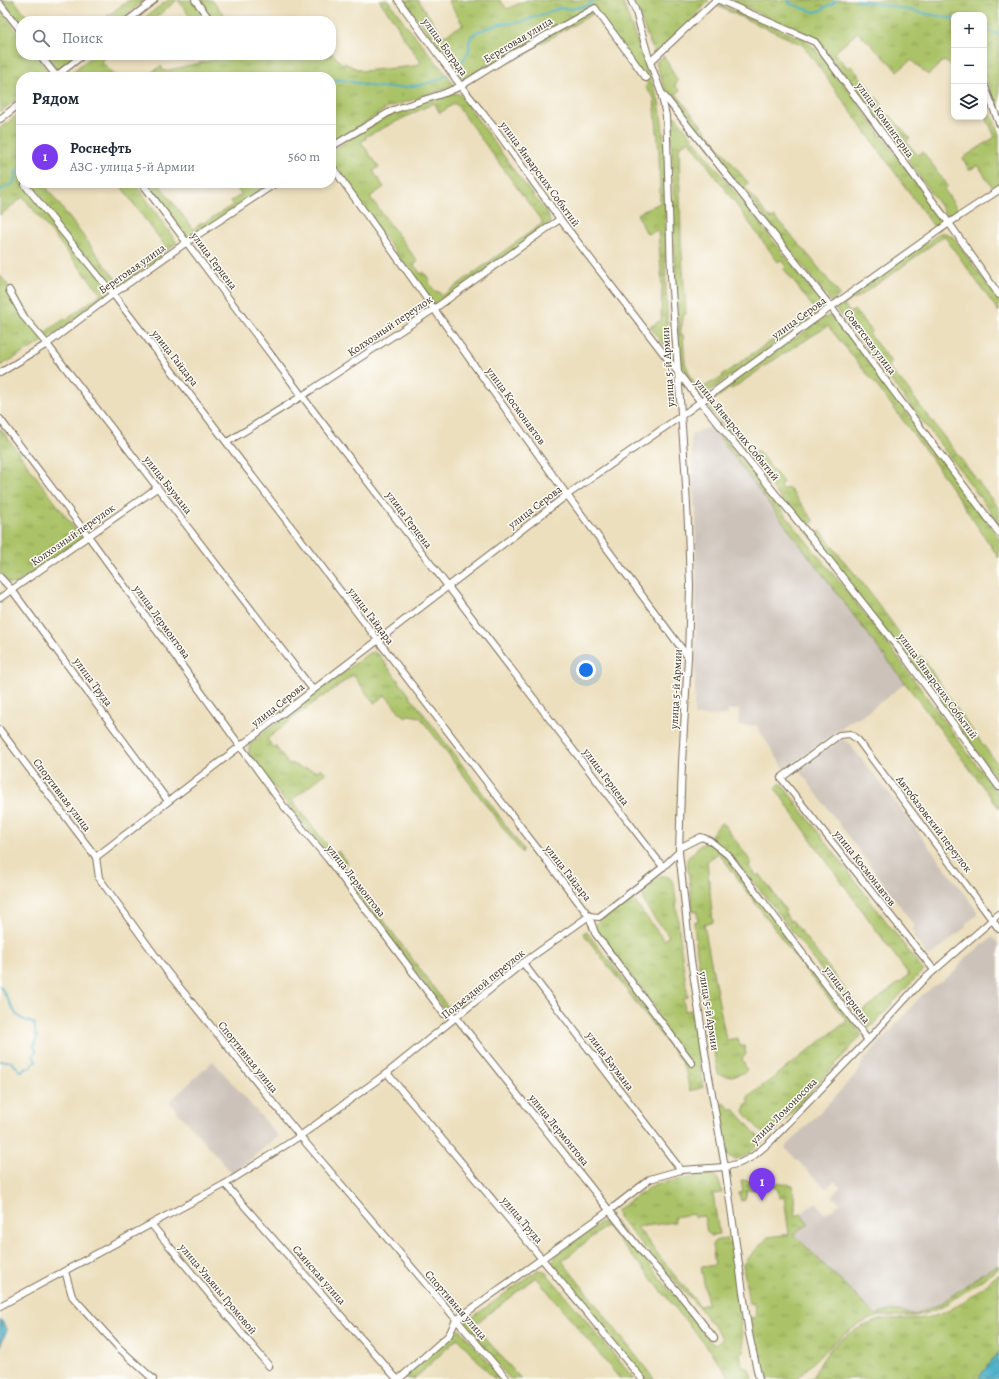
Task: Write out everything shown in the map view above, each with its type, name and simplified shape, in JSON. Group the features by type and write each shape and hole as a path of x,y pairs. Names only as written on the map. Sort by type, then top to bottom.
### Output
{"street":[{"path":"133,16 154,0"},
{"path":"195,0 207,16"},
{"name":"улица Бограда","path":"398,0 461,86"},
{"name":"улица 5-й Армии","path":"631,0 661,92 666,123 672,276 688,525 690,586 679,850 691,960 708,1071 725,1167 749,1334 759,1379"},
{"path":"650,62 718,0"},
{"name":"улица Коминтерна","path":"718,0 815,42 949,223 999,295"},
{"path":"0,4 16,25"},
{"name":"Береговая улица","path":"336,144 393,110 445,93 461,86 514,53 595,8 646,78"},
{"path":"44,60 52,72"},
{"path":"62,72 77,60"},
{"name":"улица Январских Событий","path":"461,86 493,126 560,219 678,373 899,649 999,787"},
{"name":"Советская улица","path":"661,92 831,307 999,533"},
{"path":"987,92 999,123"},
{"path":"0,119 16,107"},
{"name":"улица Космонавтов","path":"336,172 567,495 688,657"},
{"name":"улица Гайдара","path":"27,188 113,294 377,641 589,916 595,934 692,1063"},
{"name":"улица Герцена","path":"146,188 302,396 663,867"},
{"name":"Береговая улица","path":"0,373 47,344 113,294 187,242 268,188"},
{"name":"улица Серова","path":"96,857 567,495 681,416 949,223 999,190"},
{"name":"Колхозный переулок","path":"227,442 302,396 434,309 560,219"},
{"name":"улица Баумана","path":"8,290 24,317 47,344 313,690"},
{"name":"улица Лермонтова","path":"0,419 88,537 282,804 328,859 444,1014 456,1017 647,1258 678,1292 714,1338"},
{"name":"Колхозный переулок","path":"0,598 157,488"},
{"name":"улица Труда","path":"0,577 12,590 168,801"},
{"name":"Спортивная улица","path":"0,730 96,857 99,878 168,973 300,1136 507,1379"},
{"name":"улица Космонавтов","path":"850,734 839,735 781,778 934,970"},
{"name":"Автобазовский переулок","path":"850,734 858,740 999,929"},
{"name":"улица Герцена","path":"679,850 701,837 709,840 728,854 868,1040"},
{"name":"Подъездной переулок","path":"0,1306 226,1184 300,1136 387,1073 523,963 589,916 599,917 663,867 679,850"},
{"name":"улица Ломоносова","path":"398,1379 449,1335 456,1320 610,1210 650,1179 681,1170 725,1167 740,1163 752,1157 769,1143 868,1040 921,982 999,914"},
{"name":"улица Баумана","path":"523,963 681,1170"},
{"name":"улица Труда","path":"387,1073 642,1379"},
{"name":"Саянская улица","path":"226,1184 398,1379"},
{"name":"улица Ульяны Громовой","path":"152,1224 269,1366"},
{"path":"65,1271 72,1296 119,1348 153,1379"}],"shaded area":[{"path":"711,426 906,683 858,719 856,717 785,770 756,725 738,726 739,710 728,710 728,715 694,716 696,644 696,508 694,508 691,434"},
{"path":"841,739 847,741 892,797 977,911 977,915 965,924 966,927 929,957 913,936 915,934 912,929 915,927 799,770"},
{"path":"993,937 999,945 999,1265 988,1270 940,1304 915,1315 900,1311 889,1311 875,1315 793,1234 809,1224 801,1214 816,1202 824,1213 833,1210 840,1203 832,1196 840,1187 834,1181 826,1189 785,1148 847,1084 859,1070 863,1060 922,995 957,970 963,960"},
{"path":"213,1061 278,1136 233,1174 169,1102"}],"green space":[{"path":"2,0 14,0 26,16 16,16 16,18"},
{"path":"129,0 145,0 124,16 107,16"},
{"path":"168,0 177,0 157,16 147,16"},
{"path":"178,0 212,0 225,16 189,16"},
{"path":"379,0 388,0 406,25 452,81 452,85 445,89 387,108 336,142 336,72 152,72 161,66 164,71 213,60 336,60 336,57 342,64 344,63 362,71 416,66 421,62 403,37 396,23"},
{"path":"403,0 418,0 443,36 463,25 448,0 500,0 507,9 527,0 622,0 659,102 662,119 665,171 667,345 665,346 650,327 661,320 662,286 658,230 647,234 637,214 660,203 659,152 654,98 645,87 648,84 639,74 636,75 594,13 497,69 492,62 464,79 459,75"},
{"path":"633,0 709,0 677,36 654,53"},
{"path":"730,0 999,0 999,114 987,82 987,12 951,12 951,65 943,61 928,75 911,60 898,71 858,32 834,53 848,68 851,66 872,91 868,93 873,99 876,97 882,104 879,107 887,117 890,115 910,138 906,142 918,155 923,152 948,186 944,189 960,213 950,220 881,122 818,42 809,36"},
{"path":"720,5 806,40 812,46 833,69 943,220 943,225 937,231 803,45 717,6"},
{"path":"0,10 16,31 16,60 39,60 48,72 16,72 16,100 0,112"},
{"path":"664,56 678,82 675,85 680,91 676,94 749,184 745,188 771,219 775,217 810,257 840,295 831,302 670,97 663,84 656,62"},
{"path":"48,60 70,60 58,69 54,67"},
{"path":"87,60 102,60 101,61 112,72 72,72"},
{"path":"454,93 459,94 518,176 548,214 550,222 548,226 436,306 368,216 336,169 336,148 397,111","holes":["434,103 440,113 455,103 543,223 442,296 438,291 436,292 428,282 430,281 424,272 421,274 414,265 418,262 370,197 384,187 373,171 379,167 361,142 366,139 365,137"]},
{"path":"987,104 999,134 999,186 994,190 978,165 969,170 963,158 995,137 987,120"},
{"path":"16,116 16,188 47,188 118,282 166,247 123,188 138,188 177,243 104,299 37,345 0,366 0,275 44,333 66,318 67,319 101,294 23,197 0,215 0,128"},
{"path":"675,116 826,308 699,397 684,378 679,360 674,251 673,167 670,122","holes":["689,140 778,262 781,260 786,267 784,269 816,311 740,362 741,363 722,375 723,377 697,390 685,363 683,335 680,335 684,314 686,314 681,240 679,148"]},
{"path":"149,188 162,188 193,229 233,205 231,201 241,195 237,188 267,188 189,240"},
{"path":"940,233 945,233 953,237 999,301 999,312 944,236 854,300 853,298 844,305 850,313 854,310 872,331 869,334 892,363 888,367 905,386 999,509 999,524 963,474 836,309 838,305"},
{"path":"830,316 835,319 845,331 941,458 999,538 999,558 932,459 877,386 828,326 766,365 732,389 730,388 710,403 750,455 757,450 783,482 780,485 783,490 788,487 814,521 810,525 817,533 821,531 864,585 918,658 921,656 966,722 999,766 999,782 957,724 706,403 706,401 824,318"},
{"path":"715,425 892,650 999,795 999,808 711,426"},
{"path":"0,428 81,537 80,541 15,584 9,583 0,573"},
{"path":"374,652 379,655 466,770 523,849 522,853 420,717 409,715 404,717 385,695 374,703 353,675 323,697 322,696 267,739 274,748 276,747 289,765 292,763 302,769 305,768 317,771 321,768 326,773 292,800 334,854 338,851 347,863 343,866 448,1007 458,1000 463,1007 455,1011 448,1011 443,1008 326,852 249,754 249,747 253,741 369,653"},
{"path":"781,783 923,970 867,1031 760,890 727,851 710,836 722,822 752,863 749,866 757,876 760,874 786,911 784,912 790,921 792,920 856,1004 854,1007 859,1014 909,975 775,788"},
{"path":"707,842 723,851 862,1035 773,1133 769,1135 764,1135 744,1112 745,1106 750,1102 747,1098 847,1021 798,961 719,853 707,861 713,922 704,925 726,1040 738,1038 740,1046 744,1046 746,1054 742,1059 747,1070 741,1074 733,1076 718,1074 697,953 694,922 698,921 697,911 693,912 687,859 700,845"},
{"path":"662,876 669,877 674,883 688,997 683,999 685,1011 691,1010 704,1087 690,1091 686,1073 680,1060 583,933 586,931 652,1016 658,1011 593,926 631,897 664,940 669,936 650,912 645,904 643,896 645,888 650,882"},
{"path":"724,1102 731,1110 733,1108 762,1141 749,1154 738,1159 729,1156 725,1150 718,1106"},
{"path":"711,1174 718,1179 722,1193 713,1194 719,1234 710,1236 707,1232 704,1216 694,1217 694,1214 674,1217 675,1222 637,1227 700,1306 708,1304 701,1267 715,1265 712,1245 714,1242 727,1239 731,1243 744,1351 740,1355 742,1365 749,1369 752,1379 731,1379 704,1343 606,1226 562,1261 654,1379 640,1379 551,1267 552,1262 556,1255 602,1222 610,1220 615,1222 714,1345 723,1339 701,1310 618,1218 617,1212 618,1209 655,1184"},
{"path":"741,1180 793,1185 796,1216 801,1214 809,1224 793,1234 875,1315 889,1311 900,1311 915,1315 940,1304 988,1270 999,1265 999,1268 944,1306 933,1311 914,1316 879,1317 864,1322 843,1335 797,1379 763,1379 750,1318 756,1317 754,1303 749,1304 743,1265 768,1237 789,1234 784,1197 779,1198 778,1190 774,1187 747,1190 745,1200 741,1201 739,1193 743,1192"},
{"path":"538,1270 545,1271 634,1379 620,1379 536,1277 474,1325 521,1379 510,1379 463,1324"},
{"path":"999,1274 999,1352 979,1379 807,1379 813,1378 824,1358 833,1346 847,1335 863,1326 879,1320 927,1318 941,1314 964,1301"},
{"path":"461,1330 503,1379 494,1379 458,1338 414,1379 404,1379 455,1331"}],"water":[{"path":"0,1319 7,1330 0,1346"},
{"path":"999,1352 999,1379 979,1379 982,1373"}],"waterway":[{"path":"462,62 469,51 469,42 471,37 476,32 500,24 522,22 560,8 571,9 587,6 594,0"},
{"path":"788,0 790,4 815,12 822,10 837,0"},
{"path":"857,0 951,18"},
{"path":"987,30 999,34"},
{"path":"336,80 346,80 366,85 390,88 421,85 448,75"},
{"path":"0,191 14,183 16,172"},
{"path":"0,986 16,1014 22,1019 35,1024 35,1033 37,1037 34,1046 36,1051 33,1055 36,1061 32,1066 21,1071 10,1061 0,1061"}],"place":[{"name":"Роснефть","path":"762,1201"}]}
